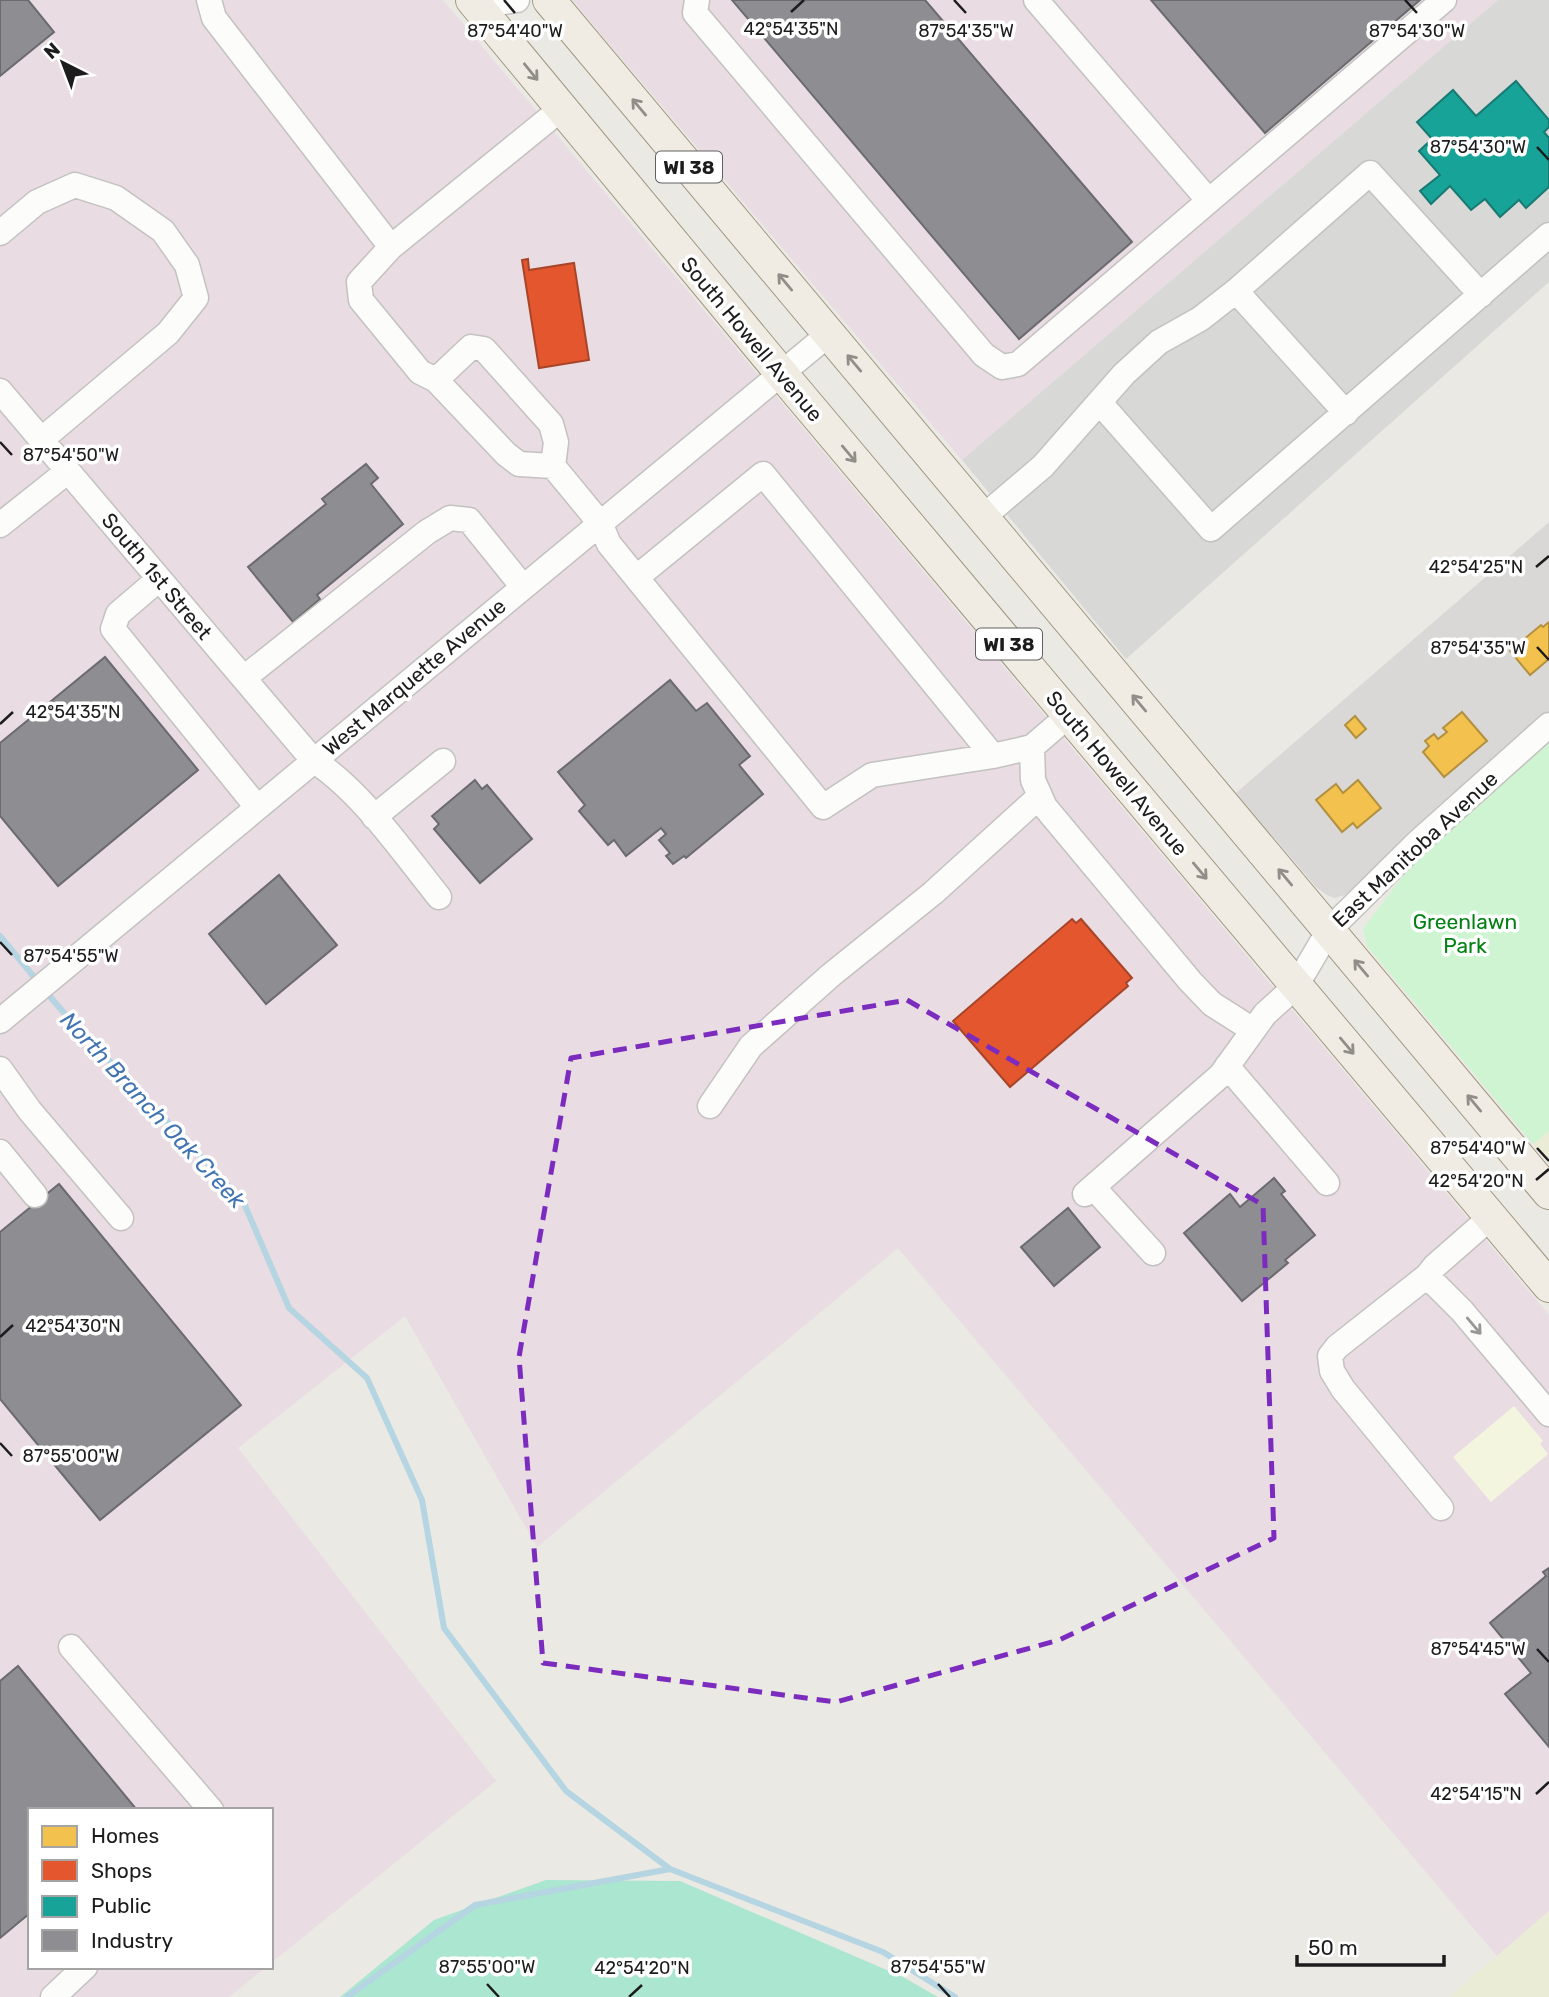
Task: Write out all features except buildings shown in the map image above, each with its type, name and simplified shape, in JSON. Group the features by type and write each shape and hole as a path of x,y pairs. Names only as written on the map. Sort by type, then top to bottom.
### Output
{"main road":[{"name":"WI 38","path":"549,0 1549,1193"},
{"name":"South Howell Avenue","path":"476,2 561,109 781,373 1549,1286"}],"street":[{"path":"209,0 214,18 391,247"},
{"path":"476,2 517,0"},
{"path":"697,0 695,13 984,355 1002,367 1018,363 1444,0"},
{"path":"1036,0 1209,201"},
{"path":"553,466 519,464 506,454 436,380 420,372 361,300 359,282 391,247 561,109"},
{"path":"984,517 1043,466 1124,374 1159,342 1200,320 1370,173 1481,295"},
{"path":"0,233 37,202 75,185 116,198 163,231 187,265 196,298 168,333 41,440"},
{"path":"1100,403 1212,530 1549,236"},
{"path":"1236,291 1346,413"},
{"name":"West Marquette Avenue","path":"0,1021 829,334"},
{"path":"436,380 471,347 484,349 551,424 556,442 553,466 600,523 609,544 823,807 872,775 993,756 1031,747 1069,715"},
{"name":"South 1st Street","path":"0,391 313,760 333,773 374,817 439,897"},
{"path":"0,525 68,471"},
{"path":"637,577 763,474 993,756"},
{"path":"244,678 427,532 450,518 470,520 523,587"},
{"path":"159,579 118,614 113,629 257,807"},
{"name":"East Manitoba Avenue","path":"1153,1253 1089,1190 1221,1075 1265,1014 1296,986 1329,929 1417,843 1549,725"},
{"path":"1031,747 1032,780 1045,807 1190,981 1212,1004 1254,1030"},
{"path":"374,817 443,761"},
{"path":"710,1106 751,1046 831,975 933,893 1040,796"},
{"path":"1227,1066 1327,1183"},
{"path":"0,1069 30,1111 121,1218"},
{"path":"0,1152 35,1195"},
{"path":"1441,1508 1343,1389 1332,1371 1330,1356 1337,1347 1427,1276 1490,1217"},
{"path":"1427,1276 1462,1311 1549,1414"},
{"path":"71,1647 209,1808"},
{"path":"53,1997 83,1969"}],"highlighted area":[{"path":"907,1000 1263,1205 1274,1538 1059,1640 836,1702 543,1663 519,1357 571,1058"}],"shaded area":[{"path":"0,0 443,0 1549,1315 1549,1911 1497,1956 898,1248 537,1547 405,1316 238,1448 496,1781 273,1961 273,1808 28,1808 28,1969 264,1969 229,1997 0,1997"},
{"path":"572,0 1498,0 962,460"},
{"path":"1498,0 1549,0 1549,282 1126,659 962,460"},
{"path":"1549,522 1549,712 1345,895 1335,898 1327,895 1317,888 1236,793"},
{"path":"1549,1131 1549,1163 1533,1144"},
{"path":"1514,1406 1543,1441 1540,1444 1548,1454 1491,1502 1453,1457"},
{"path":"1549,1911 1549,1997 1449,1997 1497,1956"}],"green space":[{"name":"Greenlawn Park","path":"1549,742 1549,1131 1533,1144 1367,946 1363,929 1418,856"},
{"path":"546,1880 680,1881 903,1977 938,1997 340,1997 434,1920"}],"waterway":[{"name":"North Branch Oak Creek","path":"0,936 39,983"},
{"name":"North Branch Oak Creek","path":"46,992 243,1201 289,1308 367,1378 422,1500 444,1628 566,1791 670,1869 883,1952 955,1997"},
{"name":"North Branch Oak Creek","path":"347,1997 475,1905 670,1869"}]}
